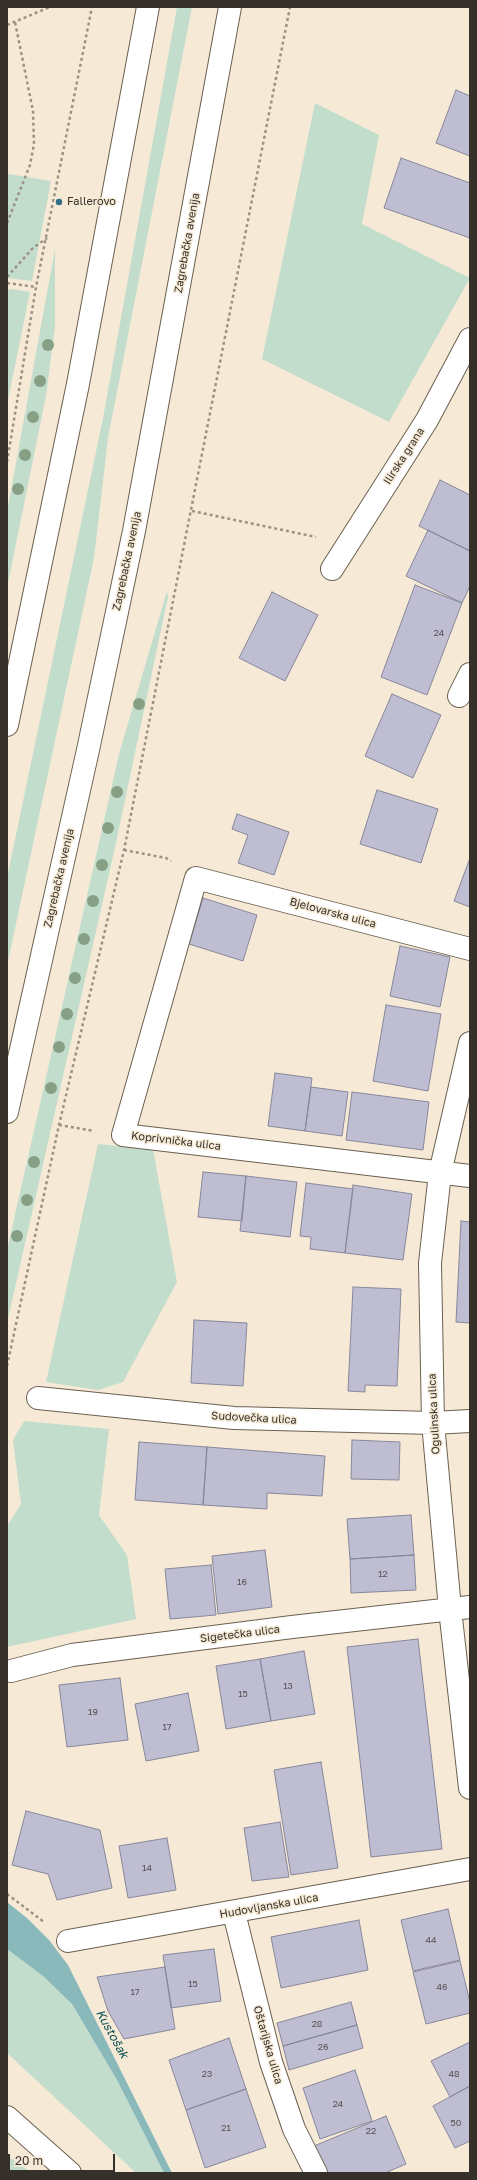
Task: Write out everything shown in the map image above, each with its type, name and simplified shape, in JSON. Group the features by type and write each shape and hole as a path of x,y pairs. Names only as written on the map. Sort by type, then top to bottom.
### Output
{"street":[{"path":"7,726 78,384 148,7"},
{"name":"Zagrebačka avenija","path":"7,1112 88,750 134,531 230,7"},
{"name":"Ilirska grana","path":"332,569 427,420 470,339"},
{"path":"459,696 470,674"},
{"name":"Bjelovarska ulica","path":"196,878 470,949"},
{"name":"Koprivnička ulica","path":"196,878 123,1135 470,1176"},
{"name":"Ogulinska ulica","path":"470,1043 440,1173 430,1263 433,1423 460,1608 470,1788"},
{"name":"Sudovečka ulica","path":"38,1398 234,1418 433,1423 470,1421"},
{"name":"Sigetečka ulica","path":"11,1671 72,1655 460,1608"},
{"name":"Hudovljanska ulica","path":"68,1941 234,1913 470,1869"},
{"name":"Oštarijska ulica","path":"234,1913 271,2062 294,2129 316,2173"},
{"path":"7,2117 70,2173"}],"path":[{"path":"7,25 50,7"},
{"path":"7,462 36,288 92,7"},
{"path":"7,1366 59,1125 124,850 192,511 290,7"},
{"path":"7,223 30,165 34,144 33,111 15,22"},
{"path":"7,277 33,248 47,238"},
{"path":"7,283 36,288"},
{"path":"192,511 347,544"},
{"path":"124,850 166,858 196,878"},
{"path":"59,1125 123,1135"},
{"path":"7,1894 68,1941"}],"green space":[{"path":"177,7 192,7 108,438 94,558 7,966 7,878 103,418"},
{"path":"315,103 379,135 362,224 470,278 389,422 262,359"},
{"path":"9,174 51,181 32,281 7,278 7,176"},
{"path":"55,249 55,327 46,396 7,588 7,512"},
{"path":"11,289 30,292 7,405 7,290"},
{"path":"167,591 168,597 114,852 7,1323 7,1250 119,754"},
{"path":"98,1144 153,1149 177,1282 123,1382 98,1390 46,1382"},
{"path":"24,1421 109,1429 99,1515 127,1555 136,1619 7,1647 7,1526 21,1504 13,1440"},
{"path":"7,1949 43,1976 72,2004 117,2080 164,2173 136,2173 7,2053"},
{"path":"8,2156 32,2173 7,2173"}],"water":[{"path":"7,1902 28,1919 49,1940 68,1965 172,2173 164,2173 117,2080 72,2004 43,1976 7,1949"}],"building":[{"path":"456,90 470,96 470,156 436,143"},
{"path":"401,158 470,183 470,238 384,208"},
{"path":"440,480 470,495 470,551 419,526"},
{"path":"428,530 470,551 470,586 462,603 406,576"},
{"path":"415,585 462,603 427,695 381,677"},
{"path":"272,592 318,615 285,681 239,658"},
{"path":"392,694 441,715 413,778 365,756"},
{"path":"377,790 438,809 421,863 360,844"},
{"path":"237,814 289,832 274,875 238,863 248,835 232,829"},
{"path":"470,858 470,907 454,901"},
{"path":"203,898 257,915 243,961 189,944"},
{"path":"400,946 450,957 440,1007 390,996"},
{"path":"386,1005 441,1014 428,1091 373,1081"},
{"path":"275,1073 312,1078 305,1131 268,1126"},
{"path":"311,1087 348,1092 342,1136 305,1131"},
{"path":"352,1092 429,1102 423,1150 346,1140"},
{"path":"203,1172 246,1176 242,1221 198,1217"},
{"path":"246,1176 297,1182 290,1237 240,1231"},
{"path":"306,1183 353,1189 345,1253 310,1249 311,1237 300,1236"},
{"path":"353,1185 412,1194 403,1260 345,1253"},
{"path":"461,1221 470,1222 470,1323 456,1322"},
{"path":"353,1287 401,1289 397,1386 365,1385 365,1392 348,1391"},
{"path":"194,1320 247,1323 243,1386 191,1383"},
{"path":"352,1440 400,1442 399,1480 351,1479"},
{"path":"139,1442 207,1447 203,1505 135,1500"},
{"path":"207,1447 325,1456 322,1496 267,1493 267,1509 203,1505"},
{"path":"411,1515 414,1555 350,1559 347,1519"},
{"path":"265,1550 272,1607 218,1614 212,1556"},
{"path":"414,1555 416,1590 351,1593 350,1559"},
{"path":"211,1565 216,1615 170,1619 165,1569"},
{"path":"418,1639 442,1849 371,1857 347,1647"},
{"path":"304,1651 315,1714 271,1721 260,1659"},
{"path":"260,1659 271,1721 226,1729 216,1666"},
{"path":"120,1678 128,1740 67,1747 59,1685"},
{"path":"188,1693 199,1751 146,1761 135,1704"},
{"path":"321,1762 338,1868 291,1875 274,1770"},
{"path":"26,1811 100,1830 112,1888 57,1900 48,1874 12,1865"},
{"path":"280,1822 289,1877 252,1881 244,1828"},
{"path":"167,1838 176,1890 128,1898 119,1846"},
{"path":"448,1909 460,1960 413,1971 401,1920"},
{"path":"359,1920 368,1970 281,1988 271,1937"},
{"path":"214,1949 221,2001 171,2008 163,1955"},
{"path":"460,1961 470,2002 470,2013 426,2024 413,1972"},
{"path":"165,1967 175,2029 124,2039 108,2011 97,1977"},
{"path":"351,2002 357,2025 283,2046 277,2023"},
{"path":"357,2025 363,2048 289,2070 283,2046"},
{"path":"229,2038 246,2089 186,2110 169,2060"},
{"path":"470,2042 470,2086 450,2097 431,2061"},
{"path":"355,2070 372,2121 320,2139 303,2088"},
{"path":"470,2086 470,2141 455,2148 433,2106"},
{"path":"246,2089 266,2147 205,2168 186,2110"},
{"path":"386,2116 406,2164 385,2173 325,2173 314,2146"}],"place":[{"name":"Fallerovo","path":"59,202"}],"water label":[{"name":"Kustošak","path":"112,2034"}]}
